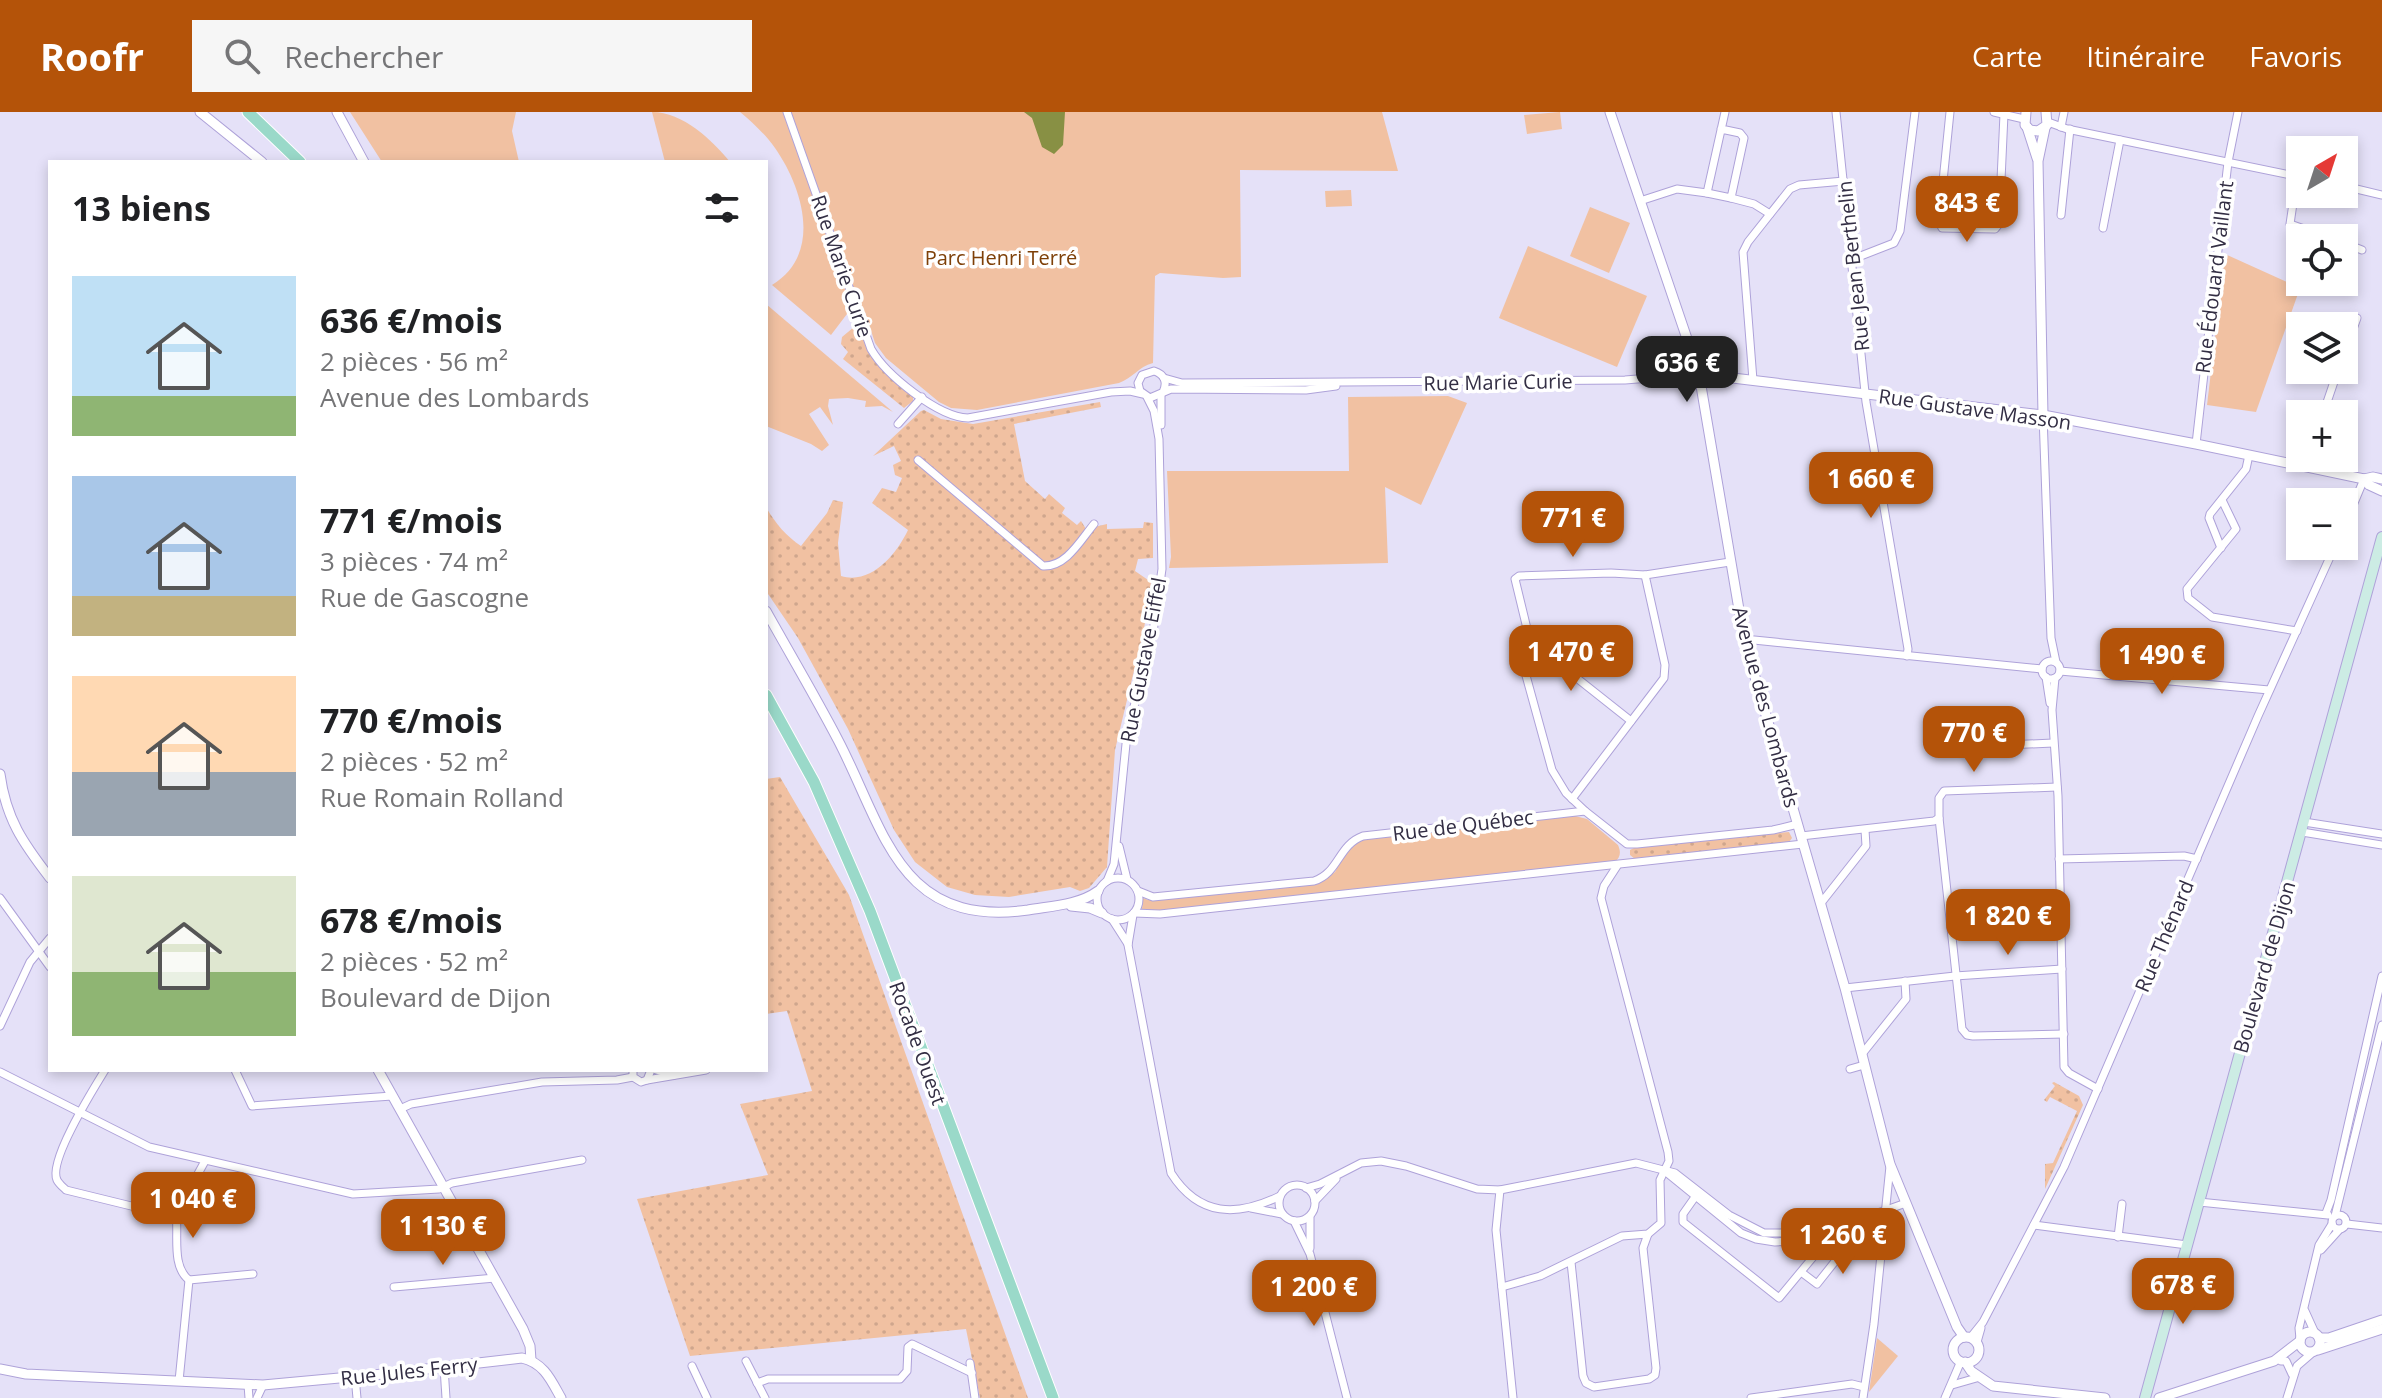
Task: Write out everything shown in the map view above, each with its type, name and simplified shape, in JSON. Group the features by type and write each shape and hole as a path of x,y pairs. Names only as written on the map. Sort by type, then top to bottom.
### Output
{"main road":[{"path":"248,112 298,160"},
{"path":"258,112 288,150"},
{"name":"Boulevard de Dijon","path":"2145,1398 2382,537"},
{"name":"Rocade Ouest","path":"768,699 814,782 870,911 1053,1398"}],"street":[{"path":"200,112 260,160"},
{"path":"337,112 363,160"},
{"name":"Rue Marie Curie","path":"787,112 871,349 880,362 922,397 947,414 968,418 1111,392 1130,391 1145,396"},
{"name":"Avenue des Lombards","path":"1610,112 1699,374 1744,639 1845,988 1890,1164 1957,1327 1967,1340"},
{"path":"1707,193 1725,112"},
{"name":"Rue Jean Berthelin","path":"1836,112 1866,394 1907,656"},
{"path":"1853,259 1894,243 1900,231 1915,112"},
{"path":"1950,112 1939,221 1942,228 1995,229 1999,224 2004,114"},
{"path":"1994,112 2026,119 2034,131 2046,120"},
{"path":"2061,127 2064,112"},
{"name":"Rue Édouard Vaillant","path":"2196,444 2228,162 2238,112"},
{"path":"2026,119 2038,161"},
{"path":"2046,120 2061,127 2286,174"},
{"path":"2046,120 2038,161 2051,638 2048,664 2054,675 2052,710 2057,787 2064,1067 2098,1089"},
{"path":"1721,129 1740,133 1744,138 1731,198"},
{"path":"2061,215 2070,129"},
{"path":"2103,228 2120,140"},
{"path":"1753,380 1743,252 1790,189 1799,185 1844,181"},
{"path":"1640,201 1677,189 1754,204 1770,214"},
{"path":"2358,189 2382,195"},
{"path":"2358,248 2362,250"},
{"path":"1154,371 1164,378 1162,393 1154,398 1145,396 1138,387 1139,378 1145,372 1154,371"},
{"name":"Rue Marie Curie","path":"1164,378 1182,383 1346,384 1625,380 1699,374"},
{"name":"Rue Gustave Masson","path":"1699,374 2043,415 2286,459"},
{"name":"Rue Marie Curie","path":"1111,392 1139,378"},
{"name":"Rue Marie Curie","path":"1162,393 1171,389 1306,390 1346,384"},
{"name":"Rue Gustave Eiffel","path":"1107,881 1114,864 1127,734 1153,632 1162,569 1159,439 1162,393"},
{"name":"Rue Gustave Eiffel","path":"1145,396 1154,411 1159,439"},
{"path":"898,424 922,397"},
{"path":"2221,548 2210,514 2246,469 2249,455"},
{"path":"918,460 1043,566 1054,567 1066,559 1094,524"},
{"name":"Rue Gustave Masson","path":"2341,472 2364,479 2382,479"},
{"path":"2358,493 2364,479"},
{"name":"Rue Gustave Masson","path":"2364,479 2382,491"},
{"path":"2222,500 2236,529 2187,589 2188,598 2212,617 2297,631"},
{"name":"Rue Thénard","path":"1967,1340 1981,1324 2064,1167 2269,690 2329,560"},
{"path":"1730,562 1645,575 1519,576 1515,579 1530,641 1522,661 1552,770 1572,799 1627,844 1744,834 1798,824"},
{"path":"1572,799 1664,678 1665,665 1645,575"},
{"path":"768,615 839,741 887,846 898,864 914,880 943,899 974,910 1022,910 1080,901 1098,891 1107,881 1120,877 1127,879 1138,891 1139,903 1128,945 1171,1173 1180,1188 1197,1203 1221,1211 1249,1208 1280,1196 1293,1186 1306,1188 1361,1163 1381,1161 1477,1189 1500,1190 1636,1163 1675,1173 1744,1224 1764,1233 1809,1233"},
{"path":"1744,639 1907,656 2048,664"},
{"path":"1530,641 1631,721"},
{"path":"2048,664 2054,675"},
{"path":"2054,675 2269,690"},
{"path":"1958,747 2053,743"},
{"path":"0,774 8,815 26,847 48,875"},
{"path":"2057,787 1944,791 1939,798 1939,818 1962,1029 1967,1035 2064,1034"},
{"name":"Rue de Québec","path":"1138,891 1153,897 1314,881 1328,874 1350,841 1363,836 1585,811"},
{"path":"1055,905 1090,908 1123,920 1134,914 1160,914 1617,866 1939,818"},
{"path":"2303,827 2382,834"},
{"path":"2303,827 2382,845"},
{"path":"1821,903 1866,846 1865,830"},
{"name":"Rue Gustave Eiffel","path":"1118,832 1120,857 1127,879"},
{"path":"1626,864 1627,844"},
{"path":"2059,859 2184,856 2197,859"},
{"path":"1571,1262 1586,1383 1594,1387 1649,1379 1655,1375 1643,1248 1648,1234 1661,1223 1660,1180 1669,1161 1601,898 1604,886 1617,866"},
{"path":"1098,891 1097,903 1128,945"},
{"path":"0,898 48,964"},
{"path":"0,1026 38,950 48,940"},
{"path":"1845,988 2062,969"},
{"path":"2339,1230 2331,1218 2382,976"},
{"path":"1862,1054 1906,999 1905,981"},
{"path":"2318,1256 2346,1220 2342,1205 2345,1181 2382,1025"},
{"path":"1850,1069 1864,1065"},
{"path":"0,1072 149,1147 353,1194 439,1189 582,1160"},
{"path":"104,1072 79,1112 56,1169 57,1180 66,1190 166,1217 176,1214"},
{"path":"236,1072 252,1106 392,1096"},
{"path":"379,1072 523,1329 530,1346 531,1360 545,1370 561,1398"},
{"path":"647,1080 653,1072"},
{"path":"661,1072 676,1076"},
{"path":"400,1109 411,1104 542,1082 617,1080 633,1073 641,1082 696,1072"},
{"path":"179,1381 189,1280 179,1265 176,1214 205,1161"},
{"name":"Avenue des Lombards","path":"1863,1398 1874,1324 1890,1164"},
{"path":"1665,1170 1741,1233 1756,1239 1792,1241 1906,1203"},
{"path":"1310,1254 1310,1217 1315,1201 1342,1174"},
{"path":"2312,1351 2300,1340 2299,1328 2319,1245 2345,1181"},
{"path":"1306,1188 1315,1201"},
{"path":"1500,1190 1496,1230 1513,1398"},
{"path":"1280,1196 1282,1214"},
{"path":"1695,1197 1683,1214 1683,1222 1779,1298 1838,1227"},
{"path":"2199,1202 2346,1220 2382,1228"},
{"path":"2118,1237 2122,1204"},
{"path":"1249,1208 1282,1214 1294,1221 1310,1254 1347,1398"},
{"path":"1294,1221 1310,1217"},
{"path":"2034,1225 2187,1245"},
{"path":"1801,1272 1817,1284 1848,1245 1838,1227"},
{"path":"1502,1287 1571,1262 1622,1236 1648,1234"},
{"path":"189,1280 253,1274"},
{"path":"394,1287 495,1278"},
{"path":"2287,1398 2292,1376 2301,1360 2321,1344 2305,1311"},
{"path":"2277,1361 2307,1333 2329,1338 2382,1320"},
{"path":"1957,1327 1981,1324"},
{"path":"2159,1398 2382,1329"},
{"path":"1983,1379 1975,1359 1979,1348 1967,1340 1954,1353 1983,1379 1993,1386 2105,1398"},
{"path":"757,1383 768,1379 900,1379 907,1371 908,1347 912,1344 972,1373"},
{"name":"Rue Jules Ferry","path":"0,1369 26,1374 263,1385 522,1358 531,1360"},
{"path":"1963,1362 1975,1359"},
{"path":"746,1361 765,1398"},
{"path":"2277,1361 2286,1361 2292,1376"},
{"path":"1945,1398 1963,1362"},
{"path":"970,1363 975,1398"},
{"path":"692,1366 707,1398"},
{"path":"444,1367 446,1398"},
{"path":"355,1377 357,1398"},
{"path":"1952,1385 1983,1379"},
{"path":"1751,1398 1852,1384 1864,1387"},
{"path":"248,1385 249,1398"},
{"path":"257,1398 263,1385"}],"green space":[{"path":"350,112 516,112 512,131 519,160 381,160"},
{"path":"652,112 664,113 686,122 728,160 664,160"},
{"name":"Parc Henri Terré","path":"740,112 1382,112 1398,171 1240,170 1241,277 1160,273 1155,276 1153,363 1119,383 977,410 951,408 939,402 886,358 875,343 865,312 850,310 831,335 772,285 788,272 798,256 803,239 800,201 794,182 775,148"},
{"path":"1560,112 1562,129 1527,134 1524,115"},
{"path":"1351,190 1352,206 1326,207 1325,191"},
{"path":"1590,207 1630,223 1609,273 1570,256"},
{"path":"1528,246 1647,296 1617,367 1499,318"},
{"path":"2225,254 2286,282 2286,296 2297,296 2291,312 2286,312 2286,327 2256,412 2207,405"},
{"path":"768,306 893,412 882,406 865,407 866,401 829,399 833,425 820,407 809,414 829,445 822,451 768,427"},
{"path":"854,327 860,331 874,361 913,396 913,401 904,408 843,359 848,352 841,344 842,337"},
{"path":"1448,396 1467,403 1421,505 1385,487 1388,563 1169,568 1167,471 1349,471 1348,397"},
{"path":"1100,402 1101,407 1014,424 1025,481 1045,499 1049,494 1065,508 1062,513 1077,525 1081,521 1086,529 1107,524 1107,529 1143,528 1144,522 1153,523 1153,558 1138,559 1135,571 1151,582 1144,629 1115,750 1107,867 1089,888 1080,891 1070,887 1009,897 975,895 947,887 915,862 894,830 848,729 798,638 768,594 768,510 781,529 801,546 827,513 833,500 843,502 838,543 841,576 852,578 872,572 897,549 908,530 872,503 882,488 896,492 902,478 895,475 893,465 901,461 894,446 873,456 924,410 941,419 973,424"},
{"path":"780,777 849,895 1028,1398 980,1398 966,1329 690,1356 637,1199 768,1175 740,1104 812,1091 787,1011 768,1014 768,779"},
{"path":"1575,816 1587,819 1618,845 1620,854 1614,863 1160,912 1142,909 1143,898 1148,900 1323,881 1335,872 1346,850 1362,839"},
{"path":"1789,832 1792,838 1789,842 1635,859 1630,855 1630,850 1636,847"},
{"path":"2054,1082 2079,1096 2083,1105 2045,1189 2045,1164 2053,1163 2077,1111 2050,1097 2047,1102 2044,1100 2055,1086"},
{"path":"1877,1338 1898,1356 1869,1392"}],"shaded area":[{"path":"1024,112 1065,112 1063,145 1054,154 1042,147 1032,118"}]}
